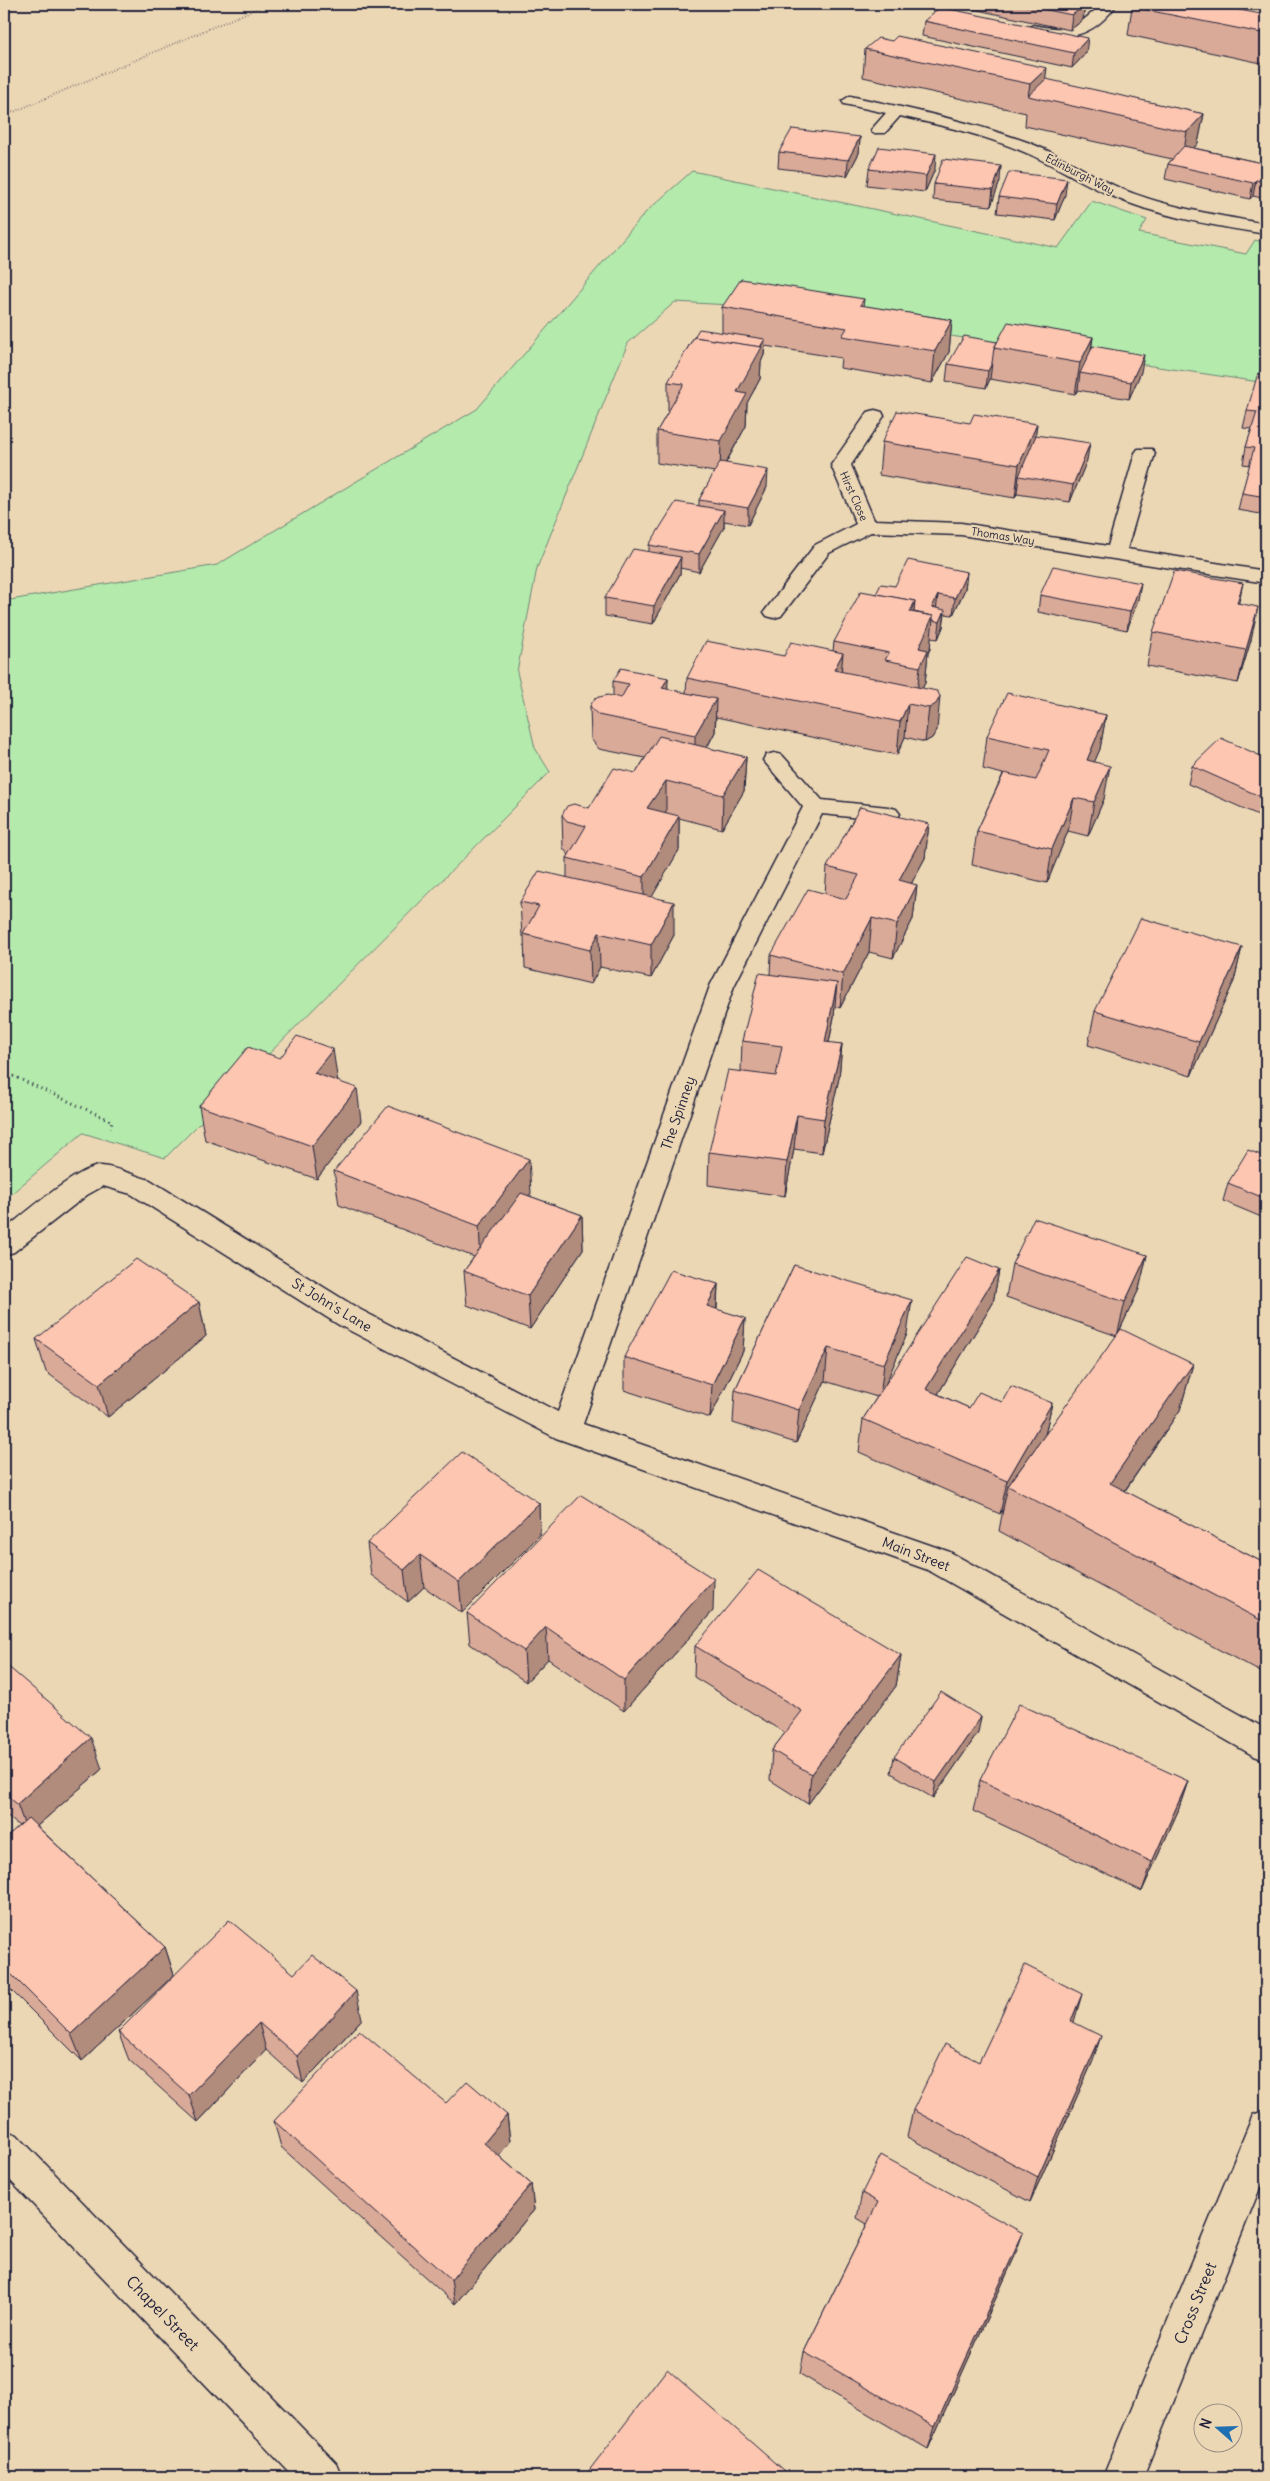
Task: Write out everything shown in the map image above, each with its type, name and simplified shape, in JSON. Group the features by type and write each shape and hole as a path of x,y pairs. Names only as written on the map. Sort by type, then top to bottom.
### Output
{"street":[{"path":"1017,26 1054,34 1072,34 1084,28 1110,4"},
{"name":"Edinburgh Way","path":"850,101 896,111 1024,146 1116,193 1144,204 1194,216 1266,229"},
{"path":"879,130 896,111"},
{"name":"Hirst Close","path":"867,526 841,465 875,416"},
{"path":"1116,553 1145,453"},
{"name":"Thomas Way","path":"774,612 822,549 867,526 893,525 961,530 1266,577"},
{"path":"774,760 815,806 888,814"},
{"name":"The Spinney","path":"566,1430 722,986 815,806"},
{"path":"4,1245 77,1188 100,1176"},
{"name":"St John's Lane","path":"100,1176 140,1187 349,1317 566,1430"},
{"name":"Main Street","path":"566,1430 939,1560 1266,1746"},
{"name":"Cross Street","path":"1123,2477 1266,2128"},
{"name":"Chapel Street","path":"4,2148 322,2477"}],"path":[{"path":"4,116 268,4"},
{"path":"4,1072 112,1121 100,1176"}],"green space":[{"path":"692,171 1058,248 1092,201 1147,220 1139,233 1246,254 1255,240 1266,243 1266,383 749,306 675,302 628,343 537,568 517,672 535,748 550,772 165,1158 83,1133 4,1200 4,601 217,565 477,409 646,212"}],"building":[{"path":"1018,4 1080,4 1085,5 1072,15"},
{"path":"1136,4 1209,4 1266,15 1266,34 1132,7"},
{"path":"940,7 1088,38 1074,53 924,21"},
{"path":"897,36 1047,68 1030,84 865,49 878,38 892,41"},
{"path":"1046,79 1204,114 1187,132 1028,96"},
{"path":"792,129 860,137 848,160 779,152"},
{"path":"1184,146 1266,164 1266,182 1256,180 1253,183 1168,164"},
{"path":"879,147 936,154 926,176 869,169"},
{"path":"943,159 1001,166 993,190 934,184"},
{"path":"1009,172 1067,179 1057,204 999,197"},
{"path":"741,279 864,299 860,305 952,320 935,351 842,336 847,328 722,307"},
{"path":"1008,322 1093,337 1080,363 994,348"},
{"path":"699,329 765,339 760,347 694,337"},
{"path":"964,336 997,342 988,371 948,364"},
{"path":"694,337 762,347 737,392 747,394 721,441 657,431 684,384 668,382"},
{"path":"1093,346 1144,355 1131,382 1080,373"},
{"path":"1258,373 1266,374 1266,497 1242,493 1254,448 1246,447 1257,412 1247,411"},
{"path":"897,411 970,423 974,414 1037,424 1019,465 882,442"},
{"path":"1036,435 1090,443 1073,485 1019,476"},
{"path":"720,462 768,470 748,508 699,500"},
{"path":"676,502 724,510 699,554 649,545"},
{"path":"633,549 681,557 654,606 605,598"},
{"path":"908,560 967,572 955,598 938,595 932,607 945,610 940,622 933,620 933,616 914,612 915,601 876,594 881,584 895,586"},
{"path":"1053,566 1141,583 1130,612 1040,595"},
{"path":"1174,571 1243,583 1237,603 1258,607 1246,650 1153,632"},
{"path":"861,591 915,601 910,612 933,616 919,648 928,650 920,667 885,660 889,653 834,642"},
{"path":"706,641 784,656 791,642 843,653 834,670 937,691 940,696 936,704 929,708 908,704 900,722 687,678"},
{"path":"621,668 668,678 662,688 716,699 695,735 598,715 590,706 595,698 608,695 621,698 629,684 613,681"},
{"path":"1007,693 1106,715 1087,760 1110,766 1094,802 1074,798 1052,849 977,831 1004,773 1036,780 1049,750 987,736"},
{"path":"659,736 746,757 723,795 666,781 647,808 679,816 644,877 567,858 586,826 567,821 562,815 567,806 574,804 589,808 614,768 636,773"},
{"path":"1221,738 1263,757 1260,760 1266,763 1266,799 1192,766"},
{"path":"860,807 929,824 899,880 917,885 897,924 872,918 843,974 771,955 808,889 846,899 859,875 827,867"},
{"path":"539,871 674,902 651,945 599,933 590,950 523,934 539,906 520,902"},
{"path":"1141,918 1242,947 1199,1042 1095,1011"},
{"path":"759,973 837,983 825,1042 842,1044 824,1119 797,1115 787,1162 709,1152 728,1070 776,1076 782,1046 742,1041"},
{"path":"297,1036 333,1049 314,1073 357,1088 312,1146 199,1106 248,1047 280,1058"},
{"path":"388,1106 529,1159 479,1226 334,1171"},
{"path":"1248,1150 1266,1157 1266,1199 1228,1183"},
{"path":"521,1193 582,1215 528,1296 464,1271"},
{"path":"1034,1218 1147,1255 1125,1302 1012,1264"},
{"path":"967,1257 999,1270 926,1389 969,1408 979,1392 1002,1402 1011,1386 1052,1403 1007,1481 863,1419"},
{"path":"136,1259 199,1302 99,1384 36,1339"},
{"path":"794,1265 912,1300 884,1364 828,1348 799,1410 735,1390"},
{"path":"671,1270 718,1284 707,1306 745,1318 712,1385 624,1357"},
{"path":"1121,1329 1193,1364 1110,1483 1266,1564 1266,1623 1008,1486"},
{"path":"462,1452 539,1503 459,1582 420,1555 404,1570 367,1543"},
{"path":"581,1495 714,1579 624,1680 546,1627 524,1651 467,1613"},
{"path":"758,1570 901,1655 811,1774 772,1750 802,1711 695,1646"},
{"path":"4,1663 91,1738 17,1804 4,1793"},
{"path":"941,1692 981,1717 936,1782 894,1757"},
{"path":"1019,1704 1188,1781 1152,1862 980,1780"},
{"path":"28,1818 165,1947 71,2034 4,1967 4,1839"},
{"path":"229,1920 294,1974 312,1955 356,1991 297,2056 259,2023 189,2095 118,2032"},
{"path":"1025,1965 1082,1994 1071,2021 1101,2036 1038,2177 913,2110 945,2044 979,2062"},
{"path":"359,2030 446,2103 467,2081 507,2115 484,2143 531,2184 451,2280 274,2121"},
{"path":"881,2155 1023,2233 935,2427 804,2352 878,2202 862,2193"},
{"path":"667,2369 791,2477 584,2477"}]}
